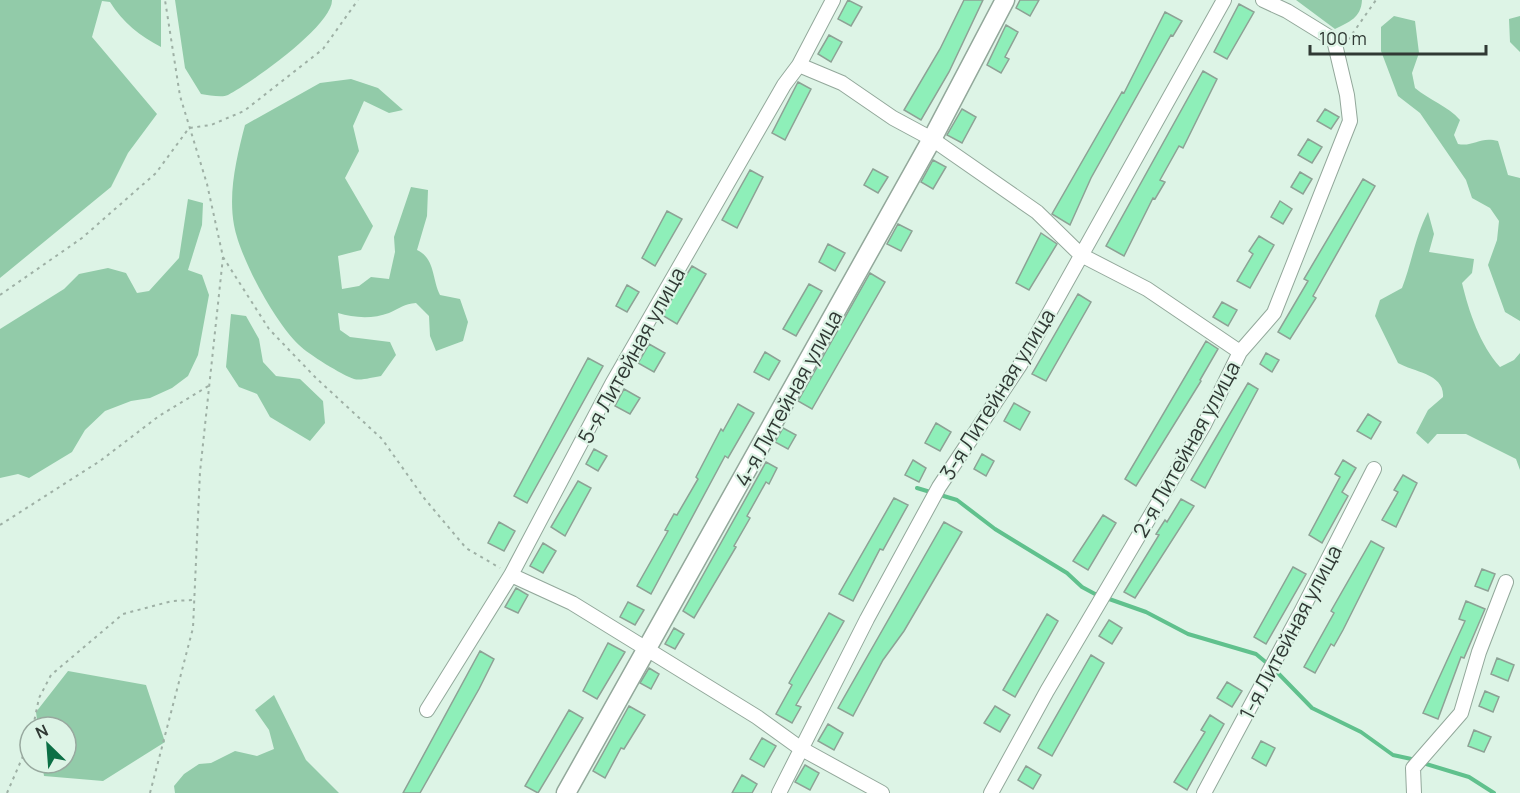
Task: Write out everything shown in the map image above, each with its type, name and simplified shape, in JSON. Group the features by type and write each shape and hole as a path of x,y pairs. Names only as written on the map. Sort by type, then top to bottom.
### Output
{"street":[{"name":"5-я Литейная улица","path":"427,710 511,575 612,384 784,85 799,65 833,0"},
{"name":"4-я Литейная улица","path":"566,793 647,652 932,139 1005,0"},
{"name":"3-я Литейная улица","path":"778,793 939,487 1020,365 1224,0"},
{"path":"1263,0 1287,11 1334,40 1337,54"},
{"name":"2-я Литейная улица","path":"991,793 1047,692 1204,425 1240,352 1274,313 1350,121 1347,95 1337,54"},
{"path":"799,65 842,83 892,118 932,139 1037,212 1081,255 1147,289 1240,352"},
{"name":"1-я Литейная улица","path":"1204,793 1374,469"},
{"path":"511,575 572,603 647,652 757,717 800,748 882,793"},
{"path":"1414,793 1413,768 1461,713 1479,652 1506,582"}],"path":[{"path":"150,793 193,628 200,472 223,257 207,184 180,96 165,0"},
{"path":"0,295 82,238 156,173 189,128 211,125 244,111 323,49 358,0"},
{"path":"1337,54 1376,0"},
{"path":"223,257 269,329 316,378 382,439 424,498 466,548 511,575"},
{"path":"0,525 100,461 159,416 210,385"},
{"path":"35,715 39,698 51,675 123,614 172,601 194,600"},
{"path":"7,793 18,768"}],"green space":[{"path":"0,0 161,0 161,47 132,28 110,2 102,1 92,37 157,114 128,153 111,187 0,278"},
{"path":"175,0 332,0 329,11 306,38 239,88 228,95 219,96 201,94 185,68"},
{"path":"1296,0 1362,0 1357,15 1335,29"},
{"path":"1394,16 1415,21 1419,53 1412,73 1415,88 1460,120 1454,135 1458,144 1464,145 1486,140 1498,141 1508,175 1520,178 1520,321 1505,312 1488,265 1497,240 1499,221 1490,208 1472,198 1466,180 1420,113 1398,96 1381,51 1381,27"},
{"path":"1520,16 1520,52 1510,42 1509,19"},
{"path":"351,79 378,88 403,110 389,113 364,101 353,126 359,151 345,178 373,226 361,250 338,256 342,289 359,286 371,277 389,279 395,252 394,237 411,187 428,190 427,216 417,250 427,258 440,295 460,299 468,322 463,341 436,351 430,336 429,316 416,303 370,317 338,313 340,330 350,337 390,342 396,355 381,376 360,380 349,377 317,359 299,345 279,321 259,288 243,254 237,239 232,212 234,174 245,125 320,83"},
{"path":"188,199 203,203 202,225 188,270 202,275 209,295 198,355 188,376 172,388 150,398 131,401 105,411 85,430 72,452 29,478 18,474 0,478 0,329 64,289 79,274 108,268 126,273 137,293 149,291 179,258"},
{"path":"1428,212 1434,234 1429,252 1474,259 1472,273 1462,283 1472,317 1487,349 1500,367 1514,360 1520,353 1520,470 1516,459 1466,434 1437,434 1428,444 1416,433 1428,410 1443,397 1442,389 1434,379 1398,363 1375,316 1380,300 1402,288"},
{"path":"231,314 246,316 259,339 263,362 276,376 300,379 323,401 325,423 310,441 270,417 257,394 239,387 226,367"},
{"path":"68,671 146,685 165,742 103,781 44,776 78,775 78,715 36,715 36,712"},
{"path":"274,695 306,760 339,793 175,793 174,786 184,774 199,764 211,763 235,751 257,756 274,749 269,730 255,710"}],"building":[{"path":"848,0 862,7 851,26 838,19"},
{"path":"964,0 983,0 949,72 921,120 904,110 940,49"},
{"path":"1020,0 1039,0 1030,16 1016,8"},
{"path":"1239,4 1254,12 1227,59 1214,52"},
{"path":"1165,12 1182,21 1173,36 1171,35 1091,178 1070,225 1052,214 1122,92 1124,93"},
{"path":"1006,25 1018,32 1005,57 1009,59 1001,73 987,65"},
{"path":"829,35 842,42 831,62 818,54"},
{"path":"1203,71 1217,79 1183,148 1179,146 1160,180 1165,182 1155,199 1153,198 1124,256 1106,246"},
{"path":"798,82 811,89 785,140 772,133"},
{"path":"962,109 976,117 962,143 947,135"},
{"path":"1325,109 1339,117 1331,129 1317,121"},
{"path":"1308,139 1322,147 1312,163 1298,155"},
{"path":"933,160 946,167 933,189 921,182"},
{"path":"873,169 888,177 878,193 864,185"},
{"path":"750,170 763,177 737,228 722,220"},
{"path":"1300,172 1312,179 1303,194 1291,187"},
{"path":"1363,179 1375,186 1313,296 1316,298 1290,339 1278,332 1308,281 1304,279"},
{"path":"1280,201 1292,209 1283,224 1271,217"},
{"path":"667,211 682,219 655,266 642,258"},
{"path":"898,224 912,231 901,251 887,244"},
{"path":"1041,233 1057,244 1029,290 1016,283"},
{"path":"1259,236 1274,245 1250,288 1237,281 1253,254 1249,251"},
{"path":"828,244 845,253 835,271 819,262"},
{"path":"692,266 706,274 677,324 662,315"},
{"path":"870,273 885,282 812,409 798,401"},
{"path":"809,284 822,291 796,336 783,329"},
{"path":"627,285 639,292 627,312 616,306"},
{"path":"1078,294 1091,302 1046,381 1032,374"},
{"path":"1222,302 1237,310 1228,326 1213,317"},
{"path":"1206,341 1218,349 1201,381 1136,486 1125,479"},
{"path":"649,344 665,353 654,372 638,363"},
{"path":"765,352 780,361 769,380 754,372"},
{"path":"1266,353 1279,360 1272,372 1260,364"},
{"path":"588,358 603,366 527,503 514,496"},
{"path":"1248,383 1258,389 1205,488 1191,480"},
{"path":"624,389 640,398 630,414 615,406"},
{"path":"1014,403 1030,412 1020,430 1004,421"},
{"path":"738,404 754,413 728,458 725,456 651,594 637,586 668,531 665,530 674,514 677,515 698,479 696,477 721,429 723,431"},
{"path":"1368,414 1381,422 1371,439 1357,431"},
{"path":"936,423 951,432 940,451 925,443"},
{"path":"783,428 796,435 788,449 775,442"},
{"path":"594,449 607,456 598,471 586,464"},
{"path":"982,454 994,461 986,476 974,469"},
{"path":"913,460 926,468 919,482 905,475"},
{"path":"1343,460 1356,468 1342,492 1348,496 1322,543 1309,535 1340,477 1335,474"},
{"path":"766,462 777,468 769,484 766,482 747,516 750,518 734,546 736,547 694,618 683,611"},
{"path":"1403,475 1417,483 1396,527 1382,520 1398,492 1394,490"},
{"path":"578,481 591,488 565,536 551,527"},
{"path":"894,498 908,505 883,550 880,549 853,601 839,594"},
{"path":"1181,499 1194,506 1135,598 1124,592 1159,535 1156,534 1165,520 1167,522"},
{"path":"1103,515 1116,523 1088,570 1073,561"},
{"path":"499,522 515,531 504,551 488,543"},
{"path":"944,522 962,532 904,631 883,660 853,716 838,708"},
{"path":"1371,541 1384,548 1343,630 1334,646 1331,644 1315,673 1304,667 1334,613 1331,611"},
{"path":"543,543 556,551 543,573 530,566"},
{"path":"1293,567 1306,574 1266,644 1254,637"},
{"path":"1482,569 1495,574 1488,591 1475,586"},
{"path":"516,588 528,595 518,613 505,607"},
{"path":"1466,601 1485,609 1464,658 1461,657 1438,719 1423,713 1465,621 1459,619"},
{"path":"628,602 644,610 635,625 620,617"},
{"path":"829,613 844,621 796,705 801,707 792,723 776,714 792,685 789,683"},
{"path":"1047,614 1058,621 1015,697 1003,690"},
{"path":"1109,620 1122,628 1112,644 1099,636"},
{"path":"674,628 684,634 675,649 665,644"},
{"path":"608,643 625,652 597,699 583,691"},
{"path":"480,651 494,659 479,689 420,793 403,793"},
{"path":"1091,655 1104,663 1052,756 1038,748"},
{"path":"1497,658 1514,665 1508,681 1491,674"},
{"path":"649,668 659,674 651,689 640,683"},
{"path":"1227,682 1242,691 1232,707 1217,698"},
{"path":"1485,691 1499,697 1493,712 1479,706"},
{"path":"629,706 645,715 624,749 621,748 605,778 593,771"},
{"path":"995,706 1010,715 1000,732 984,723"},
{"path":"569,710 583,718 538,793 525,786"},
{"path":"1210,715 1224,724 1187,790 1174,782 1205,732 1201,730"},
{"path":"828,724 843,733 834,750 818,741"},
{"path":"1474,730 1491,737 1484,752 1468,746"},
{"path":"762,738 776,746 764,767 750,759"},
{"path":"1261,741 1275,748 1266,766 1252,758"},
{"path":"805,765 819,773 810,790 795,782"},
{"path":"1026,766 1041,775 1033,789 1018,780"},
{"path":"742,775 757,784 752,793 732,793"}],"waterway":[{"path":"917,488 957,500 995,529 1067,573 1082,587 1095,594 1146,612 1188,634 1256,654 1268,664"},
{"path":"1274,669 1312,708 1361,732 1393,755 1416,760"},
{"path":"1423,763 1469,777 1494,793"}]}
